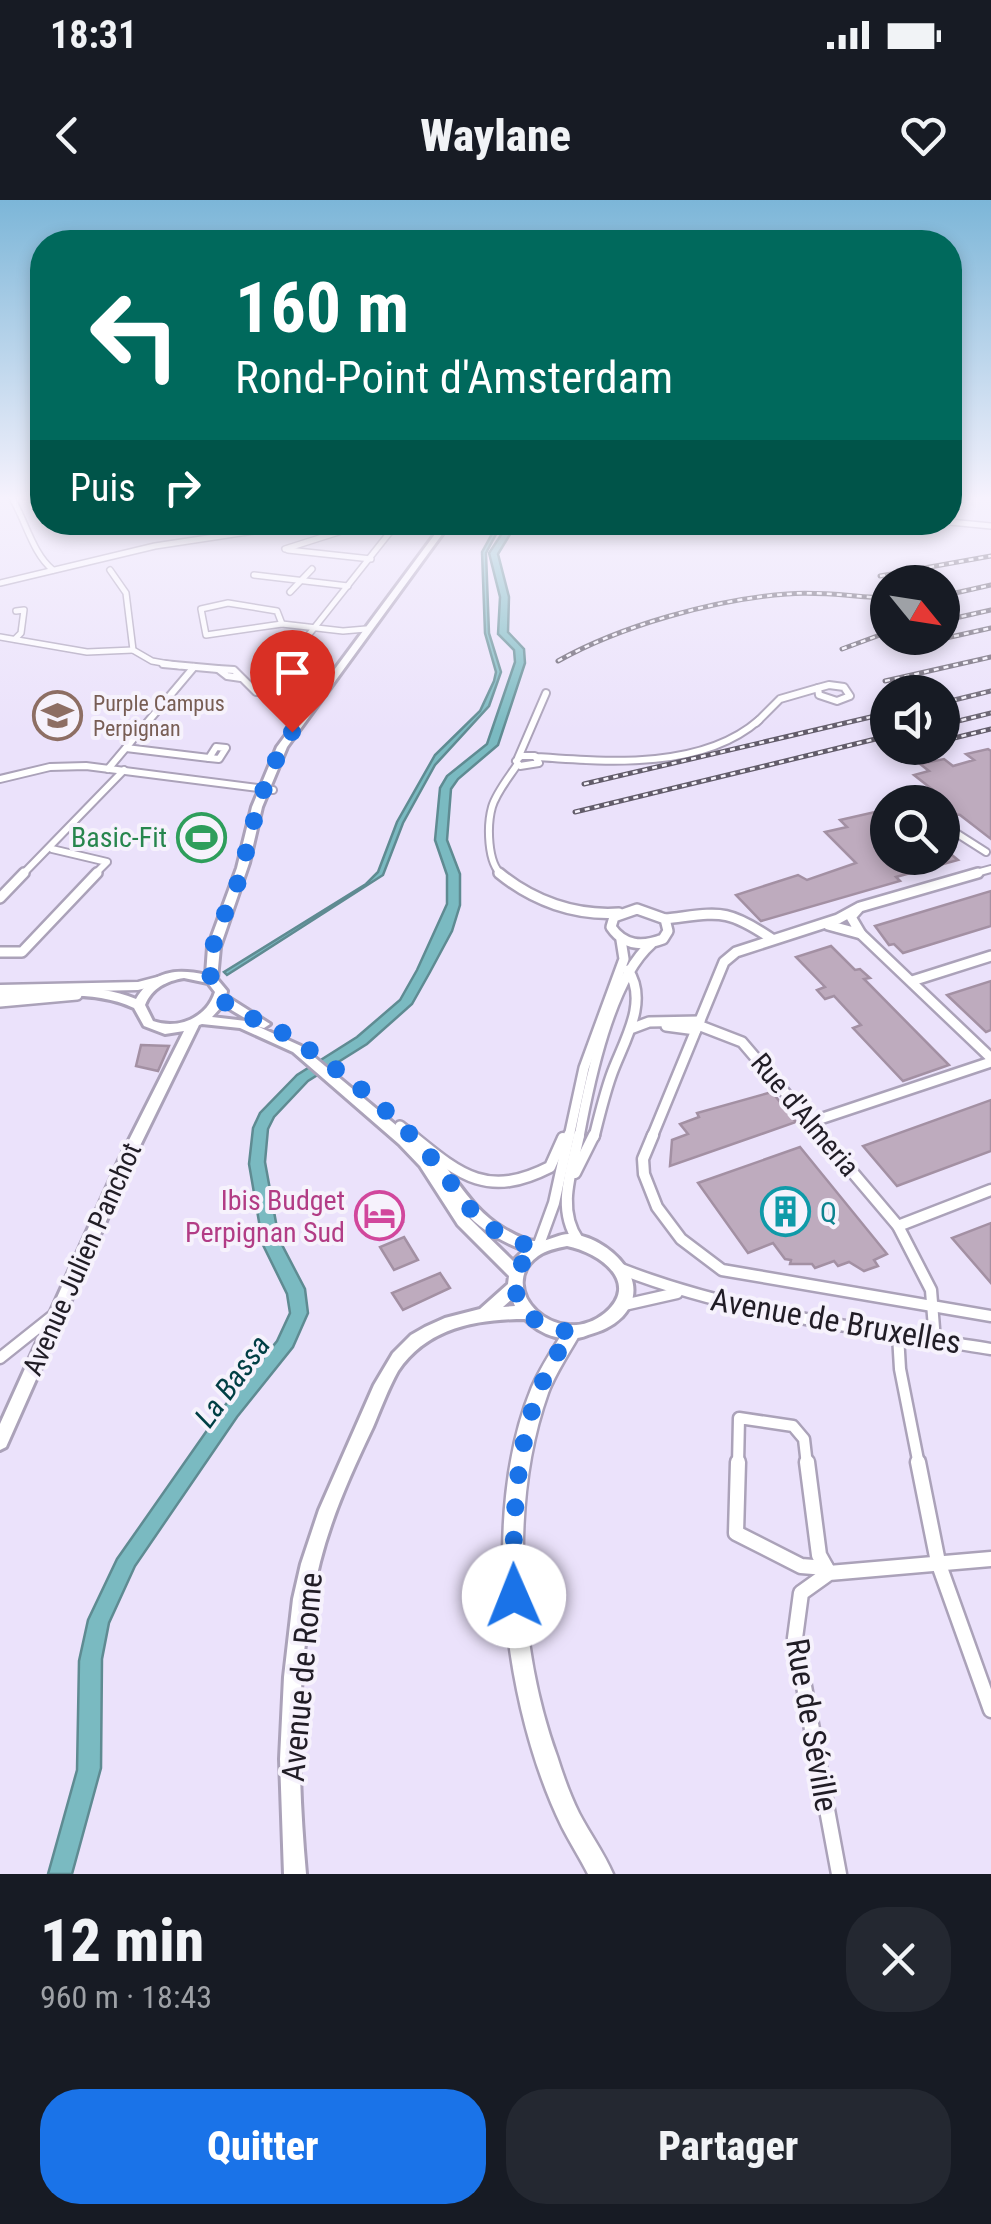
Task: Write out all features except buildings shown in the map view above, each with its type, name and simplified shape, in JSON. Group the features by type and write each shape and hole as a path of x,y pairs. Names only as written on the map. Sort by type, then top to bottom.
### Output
{"main road":[{"path":"347,656 407,576"},
{"path":"211,980 214,947 269,789 302,720 379,614"},
{"path":"184,974 214,947"},
{"path":"0,995 138,986 184,974 211,980 220,988 222,1000 233,1009 278,1030 400,1126 435,1162 476,1219 496,1234 536,1247 557,1240 578,1240 604,1250 626,1281 622,1306 602,1325 572,1332 554,1330 525,1313 514,1280 463,1221 426,1162 331,1073"},
{"path":"139,1005 142,995 161,980"},
{"path":"0,995 129,998 139,1005 146,1020 167,1028 198,1022 254,1028 312,1057"},
{"path":"198,1022 222,1000"},
{"name":"Avenue Julien Panchot","path":"0,1442 165,1077 198,1022"},
{"name":"Avenue Julien Panchot","path":"165,1077 175,1044 167,1028"},
{"path":"514,1280 536,1247"},
{"name":"Avenue de Rome","path":"486,1313 514,1280"},
{"name":"Avenue de Rome","path":"294,1874 290,1804 301,1616 310,1565 332,1498 390,1372 405,1350 428,1334 486,1313 525,1313"},
{"path":"572,1332 542,1382 517,1476 514,1596 534,1726 554,1781 600,1874"}],"street":[{"path":"0,583 28,576"},
{"path":"114,576 126,593 133,650"},
{"path":"255,576 348,586"},
{"path":"290,592 305,576"},
{"path":"0,636 88,652 133,650 151,662 234,670 256,692 264,692 356,576"},
{"path":"282,624 277,612 269,608 223,603 201,610 206,635 282,624 363,633"},
{"path":"14,640 21,633 24,610 16,611"},
{"path":"26,656 28,642"},
{"path":"108,768 194,666"},
{"path":"518,761 668,757 732,742 746,735 780,699 792,693 819,692"},
{"path":"546,693 511,777 492,806 490,849 494,869 526,895 593,914 644,910 664,919 724,912 772,939"},
{"path":"523,743 534,761"},
{"path":"126,748 209,758"},
{"path":"511,777 534,761"},
{"path":"0,779 66,765 269,789"},
{"path":"0,898 52,849 124,770"},
{"path":"960,835 989,854"},
{"path":"0,952 22,952 107,862 52,849"},
{"path":"991,869 860,907 821,925 754,944 724,962 644,1158 642,1172 649,1190 686,1247 703,1262 722,1270 991,1316"},
{"path":"860,907 852,918 861,934"},
{"path":"610,927 619,913"},
{"path":"400,1126 474,1180 496,1186 518,1184 550,1167 560,1149 626,950 610,927 593,914"},
{"path":"578,1240 567,1224 566,1207 590,1079 634,959 668,931 724,917 740,922 754,944"},
{"path":"664,919 668,931"},
{"path":"815,1126 991,1060 861,934 848,927 821,925"},
{"path":"620,940 651,944"},
{"path":"912,981 991,956"},
{"path":"572,1178 598,1127 612,1072 632,1032 634,979 628,970"},
{"path":"632,1032 655,1026 698,1025"},
{"name":"Rue d'Almeria","path":"698,1025 742,1042 898,1226 918,1261 934,1308 935,1341"},
{"path":"536,1247 563,1171 584,1069"},
{"path":"898,1226 991,1190"},
{"name":"Avenue de Bruxelles","path":"621,1269 682,1293 898,1335 991,1348"},
{"name":"Avenue de Bruxelles","path":"622,1306 644,1298 682,1293"},
{"path":"0,1358 60,1310"},
{"path":"898,1335 900,1369 938,1562 991,1710"},
{"path":"828,1571 819,1554 800,1430 738,1418 736,1533 801,1566 828,1571 911,1568 991,1559"},
{"name":"Rue de Séville","path":"828,1571 802,1593 794,1617 794,1638 840,1874"},
{"path":"554,1781 611,1874"}],"shaded area":[{"path":"483,576 487,576 489,633 501,672 489,706 435,765 403,823 383,875 227,975 224,972 366,884 378,872 397,822 435,755 480,711 494,681 496,672 485,633"},
{"path":"495,576 504,576 509,597 508,632 524,649 525,663 498,745 451,789 447,840 460,874 460,905 452,931 412,1004 367,1044 308,1081 274,1117 268,1129 265,1162 279,1239 305,1289 308,1313 293,1347 237,1417 135,1566 109,1623 102,1659 101,1768 72,1874 48,1874 77,1770 79,1661 88,1620 117,1559 222,1409 277,1341 290,1313 287,1294 263,1245 249,1164 253,1128 260,1113 297,1075 357,1037 400,1000 417,970 447,904 447,875 435,840 440,788 447,776 487,744 515,662 514,650 498,634 500,597"}],"railway":[{"path":"960,592 991,585"},
{"path":"558,661 639,626 730,602 800,593 870,597"},
{"path":"960,617 991,610"},
{"path":"960,635 991,628"},
{"path":"842,649 870,639"},
{"path":"912,675 991,657"},
{"path":"960,699 991,691"},
{"path":"960,721 991,713"},
{"path":"584,784 870,717"},
{"path":"960,737 991,729"},
{"path":"575,812 870,740"}],"place":[{"name":"Purple Campus Perpignan","path":"58,716"},
{"name":"Basic-Fit","path":"202,837"},
{"name":"Q","path":"785,1212"},
{"name":"Ibis Budget Perpignan Sud","path":"380,1216"}],"route":[{"path":"292,732 257,807 242,869 214,947 211,980 220,988 222,1000 233,1009 294,1040 400,1126 435,1162 476,1219 496,1234 535,1248 515,1272 517,1301 538,1323 572,1332 542,1382 517,1476 514,1596"}],"water label":[{"name":"La Bassa","path":"232,1381"}]}
